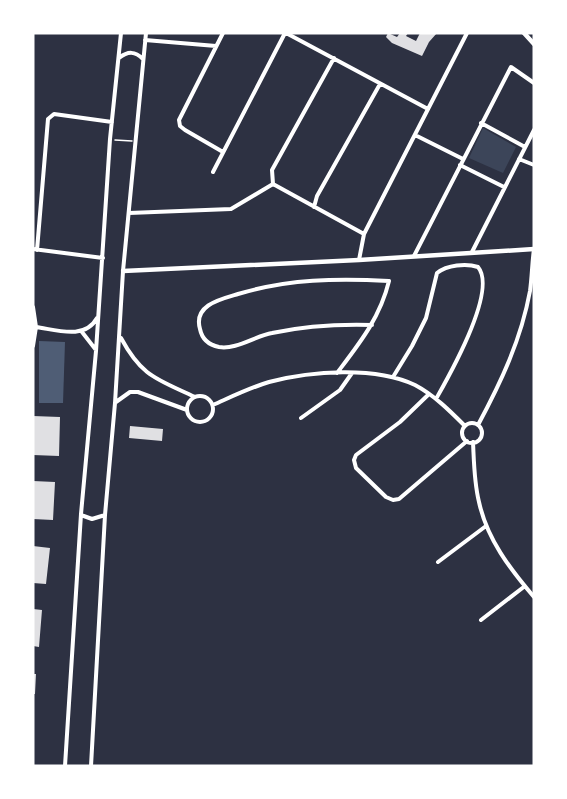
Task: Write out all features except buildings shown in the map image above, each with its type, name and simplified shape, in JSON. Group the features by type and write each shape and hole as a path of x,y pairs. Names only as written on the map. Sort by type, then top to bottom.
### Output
{"street":[{"path":"65,766 81,514 96,351 110,139 121,33"},
{"path":"91,766 105,515 123,271 146,33"},
{"path":"223,33 179,120 180,126 185,130 223,152"},
{"path":"213,172 285,33 428,109"},
{"path":"358,260 364,234 467,33"},
{"path":"524,33 534,44"},
{"path":"145,40 216,46"},
{"path":"119,58 132,52 144,59"},
{"path":"273,184 272,170 334,58"},
{"path":"414,256 511,67 534,83"},
{"path":"314,207 317,196 380,83"},
{"path":"103,258 35,249 48,118 54,114 112,122"},
{"path":"481,123 525,147"},
{"path":"472,252 534,130"},
{"path":"415,135 463,159"},
{"path":"519,159 534,165"},
{"path":"460,165 504,187"},
{"path":"273,184 364,234"},
{"path":"129,213 231,209 273,184"},
{"path":"123,271 534,249 530,289 515,346 506,373 478,425"},
{"path":"393,377 426,318 437,273 450,267 471,265 478,267 482,274 482,285 471,329 458,360 436,399"},
{"path":"337,373 372,325 384,300 388,281 329,279 272,285 213,302 202,311 199,324 201,333 215,346 224,347 269,333 299,328 327,325 372,325"},
{"path":"33,307 36,327 33,346"},
{"path":"36,327 82,332 91,328 97,318"},
{"path":"82,332 96,351"},
{"path":"120,336 135,361 147,373 195,397 208,398 214,409 211,418 203,423 194,421 188,415 189,402 195,397"},
{"path":"213,405 269,382 311,375 352,373 393,377 414,385 436,399 465,426"},
{"path":"301,418 340,390 352,373"},
{"path":"115,403 130,392 138,392 187,410"},
{"path":"429,394 400,422 357,455 354,460 356,468 386,497 393,500 399,499 467,441"},
{"path":"471,423 478,425 481,429 481,435 473,442 467,441 462,434 465,426 471,423"},
{"path":"473,442 477,495 486,526 508,565 534,597"},
{"path":"81,514 92,519 105,515"},
{"path":"438,562 486,526"},
{"path":"481,620 525,586"}],"path":[{"path":"110,139 135,141"}],"shaded area":[{"path":"483,128 516,147 503,173 469,158"},
{"path":"39,341 65,342 63,403 39,403"}]}
